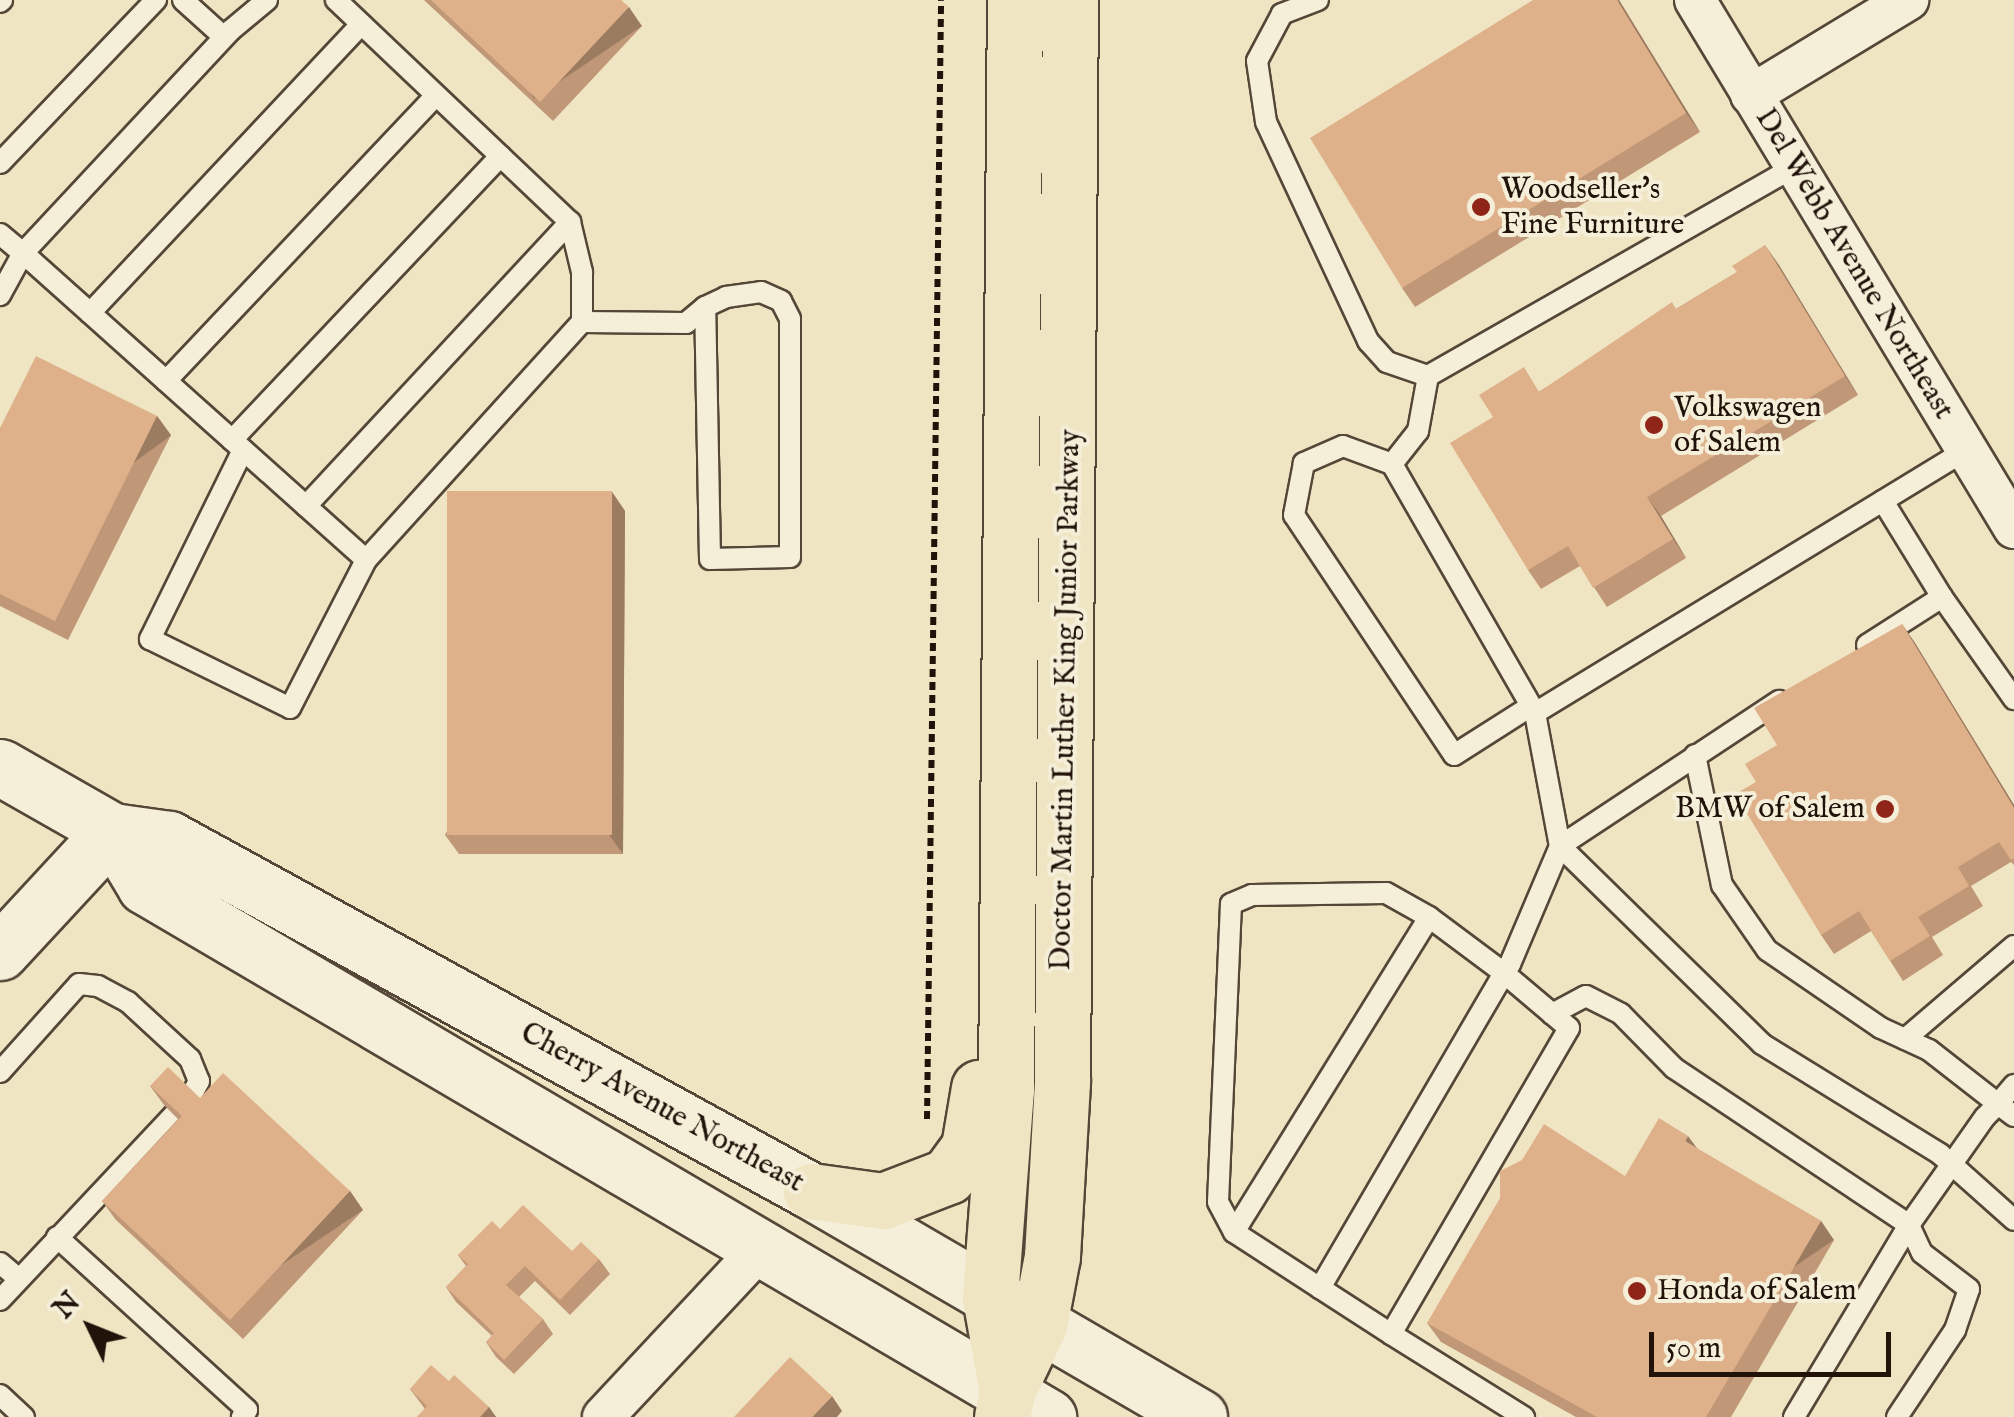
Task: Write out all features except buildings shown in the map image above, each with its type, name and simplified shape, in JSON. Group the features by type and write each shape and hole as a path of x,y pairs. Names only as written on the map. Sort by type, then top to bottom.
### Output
{"highway":[{"name":"Doctor Martin Luther King Junior Parkway","path":"1014,0 1006,1089 990,1297 1019,1409"},
{"name":"Doctor Martin Luther King Junior Parkway","path":"1019,1409 1052,1256 1062,1082 1070,0"},
{"path":"811,1190 883,1201 919,1192 948,1176 969,1147 978,1093 987,687 1012,446"}],"main road":[{"name":"Cherry Avenue Northeast","path":"0,767 112,831 169,839 811,1190 1199,1417"},
{"name":"Cherry Avenue Northeast","path":"112,831 146,886 762,1247 1019,1409"},
{"path":"0,952 112,831"}],"street":[{"name":"Del Webb Avenue Northeast","path":"1694,0 2014,528"},
{"path":"1751,95 1908,0"},
{"path":"603,1417 762,1247"}],"lane":[{"path":"0,163 156,0"},
{"path":"183,0 224,37"},
{"path":"0,295 22,253 224,37 267,0"},
{"path":"336,0 570,222 582,272 582,322 366,560 290,708 150,639 238,445 500,156"},
{"path":"1318,0 1282,14 1258,61 1266,122 1368,341 1387,362 1428,376 1795,167"},
{"path":"90,313 361,24"},
{"path":"166,381 436,95"},
{"path":"306,506 570,222"},
{"path":"0,234 366,560"},
{"path":"582,322 686,323 705,307 761,292 781,300 790,319 790,557 710,559 705,307"},
{"path":"1392,464 1418,431 1428,376"},
{"path":"1966,450 1533,710 1454,754 1294,515 1304,463 1343,446 1392,464 1533,710 1560,846 1762,1044 1949,1162 2014,1220"},
{"path":"1882,501 1942,597 2014,699"},
{"path":"1843,660 1942,597"},
{"path":"1320,1288 1504,973 1560,846 1794,692"},
{"path":"1694,755 1722,885 1766,950 1905,1039 2006,1110"},
{"path":"1391,1334 1568,1028 1504,973 1429,917 1386,893 1252,895 1231,904 1218,1202 1234,1232 1391,1334 1524,1417"},
{"path":"1234,1232 1429,917"},
{"path":"1905,1039 2014,946"},
{"path":"0,1072 79,984 113,994 162,1029 190,1059 199,1082 191,1096"},
{"path":"1552,1014 1586,996 1622,1014 1674,1068 1909,1225 1922,1252 1969,1289 1955,1330 1897,1417"},
{"path":"1794,1417 1949,1162 2006,1110 2014,1085"},
{"path":"0,1300 174,1115"},
{"path":"57,1237 248,1410 242,1417"},
{"path":"0,1263 19,1280"},
{"path":"0,1394 24,1417"}],"path":[{"path":"928,1135 941,0"}],"place":[{"name":"Woodseller's Fine Furniture","path":"1481,207"},
{"name":"Volkswagen of Salem","path":"1654,425"},
{"name":"BMW of Salem","path":"1885,809"},
{"name":"Honda of Salem","path":"1637,1291"}]}
